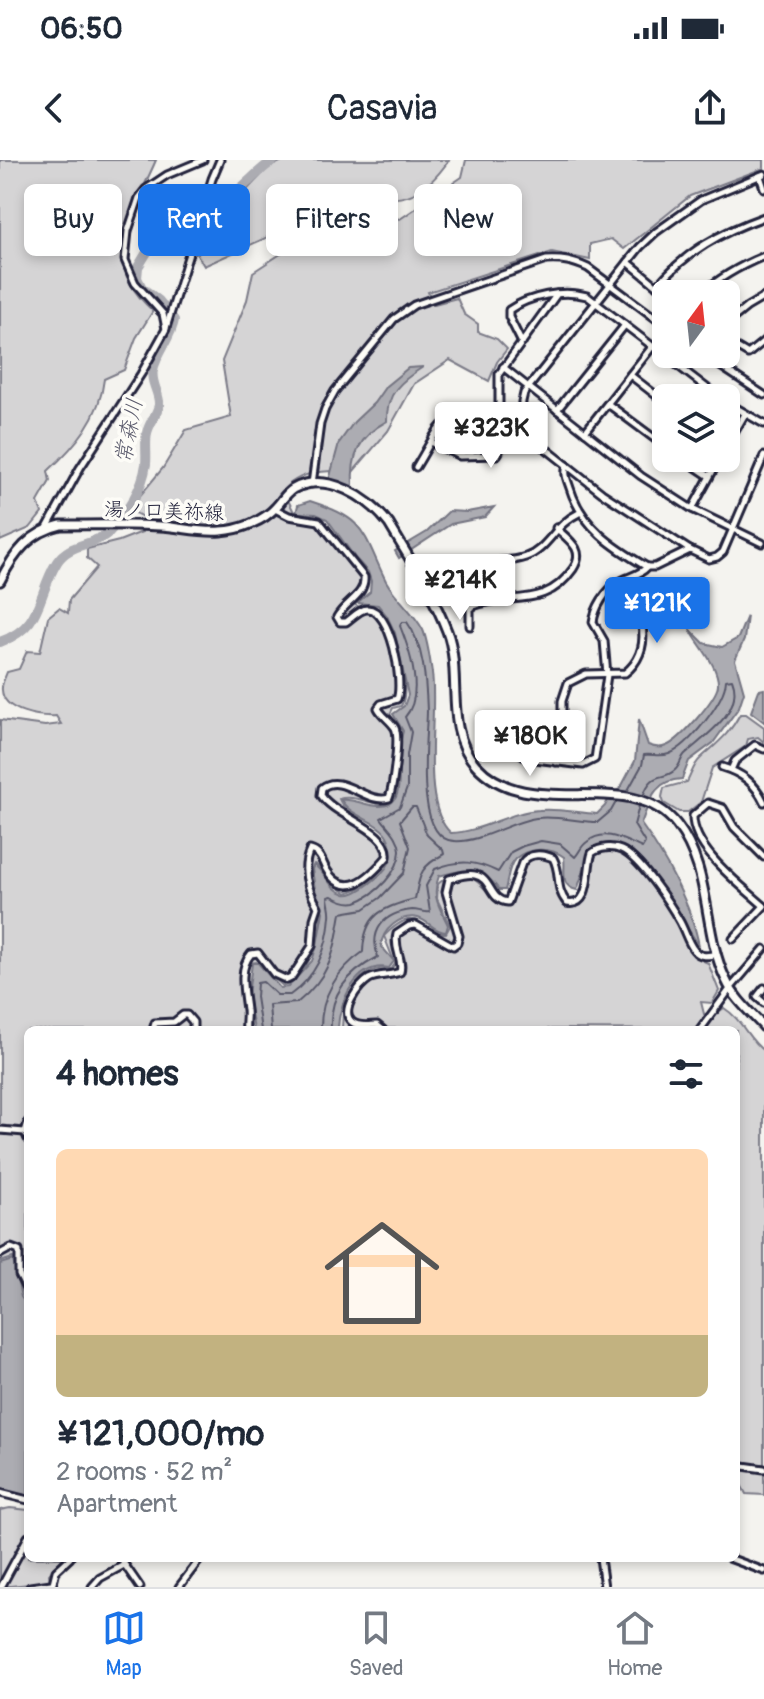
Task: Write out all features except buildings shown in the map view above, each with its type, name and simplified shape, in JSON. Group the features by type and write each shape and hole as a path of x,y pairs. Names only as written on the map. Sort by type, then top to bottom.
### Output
{"main road":[{"path":"317,484 357,494 379,511 397,538 446,629 455,666 454,695 460,734 475,764 501,784 537,795 606,795 635,800 666,814 676,823 697,863 721,970 730,989 764,1027"},
{"name":"湯ノ口美祢線","path":"47,528 61,525 119,525 222,532 260,520 275,509 291,490 317,484"},
{"path":"0,581 15,554 33,536 47,528"}],"street":[{"path":"166,329 163,314 139,289 125,260 128,231 139,198 146,189 167,175 203,160"},
{"path":"47,528 80,468 166,329 220,160"},
{"path":"764,188 762,175 701,200 678,214 640,247 528,388 522,400 525,430 602,493 709,559 723,552 764,456"},
{"path":"663,280 709,240 764,217"},
{"path":"719,280 764,256"},
{"path":"317,484 320,424 325,409 354,367 403,311 435,297 546,260 575,262 611,283 652,315"},
{"path":"628,262 652,282"},
{"path":"522,343 509,317 509,310 557,293 572,291 587,296 652,347 585,432"},
{"path":"431,442 460,456 497,455 500,448 497,380 503,367 557,293"},
{"path":"740,313 764,297"},
{"path":"557,410 625,325"},
{"path":"740,349 748,354 764,341"},
{"path":"503,367 641,476 692,509 763,541"},
{"path":"680,368 701,384"},
{"path":"723,368 764,395"},
{"path":"630,375 652,392"},
{"path":"608,404 652,437"},
{"path":"740,411 764,424"},
{"path":"740,422 745,414"},
{"path":"416,467 438,428 453,416 498,415"},
{"path":"567,465 564,472 579,513 597,534 647,567 655,567 690,550"},
{"path":"703,472 709,476"},
{"path":"692,509 711,472"},
{"path":"246,1026 242,997 244,964 251,954 258,953 274,974 287,980 312,946 318,907 308,887 306,865 310,850 319,854 327,871 338,883 346,886 354,886 387,857 388,851 380,837 332,807 321,795 322,788 328,783 336,783 376,800 389,798 393,789 394,755 398,746 395,728 378,708 397,699 401,684 388,626 372,609 364,609 346,622 340,622 337,617 365,584 364,577 319,521 289,516 275,509"},
{"path":"470,626 470,607 456,588 455,580 463,569 524,558 541,547 556,528 579,513"},
{"path":"470,607 538,597 559,586 579,558 578,550 556,528"},
{"path":"517,731 522,754 527,758 583,765 595,759 607,675 604,641 593,622 594,615 609,591 647,567"},
{"path":"556,762 562,701 568,683 586,674 625,673 639,658 643,646 643,624 626,579"},
{"path":"731,770 735,761 755,745 764,749"},
{"path":"722,767 753,784 764,802"},
{"path":"733,939 764,906 715,862 700,839 693,816 708,803 717,804 741,836 764,857"},
{"path":"360,1026 349,1017 351,999 373,977 400,972 402,966 395,948 397,934 416,925 453,946 459,936 446,892 449,879 473,874 480,876 494,897 508,902 522,863 526,857 533,855 553,858 557,864 561,895 567,903 574,905 580,901 585,889 592,853 612,847 623,851 640,867 679,919 694,951 708,957 717,954"},
{"path":"703,1026 764,949"},
{"path":"764,988 757,997 764,1003"},
{"path":"154,1026 155,1023 174,1022 183,1015 187,1015 193,1026"},
{"path":"0,1130 24,1132"},
{"path":"0,1254 11,1248 19,1251 19,1275 24,1285"},
{"path":"740,1466 764,1469"},
{"path":"0,1493 24,1499"},
{"path":"1,1587 24,1544"},
{"path":"30,1587 52,1585 56,1571 66,1562"},
{"path":"122,1562 140,1587"},
{"path":"179,1587 198,1562"},
{"path":"601,1562 604,1587"},
{"path":"740,1562 764,1571"},
{"path":"92,1587 100,1578 124,1565"}],"shaded area":[{"path":"0,160 156,160 145,184 138,184 138,199 129,218 122,255 125,273 135,292 153,311 136,338 124,370 104,379 102,393 85,430 48,471 50,481 38,502 42,513 30,528 0,541"},
{"path":"284,160 449,160 428,184 414,184 414,193 398,198 398,184 266,184 266,238 250,245 250,187 268,168"},
{"path":"466,160 764,160 764,168 690,196 624,249 611,239 590,244 590,260 552,252 428,292 434,304 457,298 464,314 478,324 478,332 497,339 507,349 489,381 450,360 414,384 388,431 353,472 331,471 301,477 284,488 277,497 289,502 294,512 322,517 366,575 365,592 354,604 361,608 371,605 379,611 399,651 404,696 401,706 393,708 390,714 401,734 397,753 398,788 390,804 339,799 354,816 384,838 390,857 376,877 347,893 314,864 311,880 321,916 313,952 300,974 283,986 256,962 251,963 246,1001 251,1026 24,1026 24,1293 20,1265 13,1258 0,1262 0,720 45,726 61,724 56,716 32,714 15,708 4,697 3,681 7,672 19,669 27,651 40,652 48,617 59,608 68,613 69,600 97,567 87,558 87,549 142,532 143,517 133,512 138,498 163,468 186,430 231,417 222,361 247,300 253,272 277,256 398,256 398,219 414,210 414,256 522,256 522,184 452,184 462,177"},
{"path":"198,256 226,256 204,266"},
{"path":"740,714 746,714 764,727 764,742 758,737 748,739 746,746 712,768 701,802 688,812 679,812 664,803 664,788 687,782 698,761 727,733"},
{"path":"611,849 620,853 649,880 674,914 693,952 708,963 719,991 712,1003 701,1002 704,1014 717,1013 724,1008 764,1051 764,1495 746,1494 740,1483 740,1026 342,1026 345,1006 354,986 369,972 391,969 395,964 384,936 396,926 412,920 446,933 450,926 437,899 438,884 449,875 460,879 472,878 498,900 510,902 524,867 536,858 544,859 555,863 560,896 577,906 586,892 598,850"},
{"path":"0,1510 24,1510 24,1562 60,1562 49,1574 50,1582 0,1587"}],"water":[{"path":"423,367 396,389 389,403 387,421 363,440 355,456 353,486 329,480 339,443 354,422 386,386 408,368"},
{"path":"310,501 353,521 366,539 386,581 423,630 432,673 435,802 441,820 451,833 539,810 597,814 612,793 620,789 635,761 639,719 648,745 664,747 688,728 716,691 715,670 690,629 704,643 722,647 738,638 747,616 744,640 735,660 744,692 739,707 713,743 689,761 682,779 665,783 654,793 641,824 676,882 699,946 645,865 628,849 605,845 591,849 577,890 571,888 564,878 564,857 553,851 533,850 515,859 505,890 499,890 487,877 473,871 439,876 436,895 448,925 446,932 418,918 405,918 393,924 381,946 394,961 389,968 368,971 359,977 346,996 338,1026 253,1026 248,996 252,963 258,963 280,988 288,987 312,961 323,912 315,890 314,865 335,888 350,894 370,883 389,863 391,848 385,833 345,806 341,800 379,806 388,805 397,795 403,731 393,714 404,706 408,695 395,633 387,616 378,605 357,603 370,592 368,572 327,519 316,514 296,513 298,505"},
{"path":"494,507 485,517 451,524 399,558 395,551 427,532 449,511 467,512"},
{"path":"764,689 764,722 751,712 759,690"},
{"path":"13,1260 24,1301 24,1498 0,1492 0,1264"}],"waterway":[{"name":"常森川","path":"0,642 25,628 32,619 50,575 62,556 109,532 122,518 141,482 146,464 147,433 159,405 153,370 174,320 159,301 142,288 137,278 138,267 149,249 176,233 195,206 230,197 274,160"}]}
